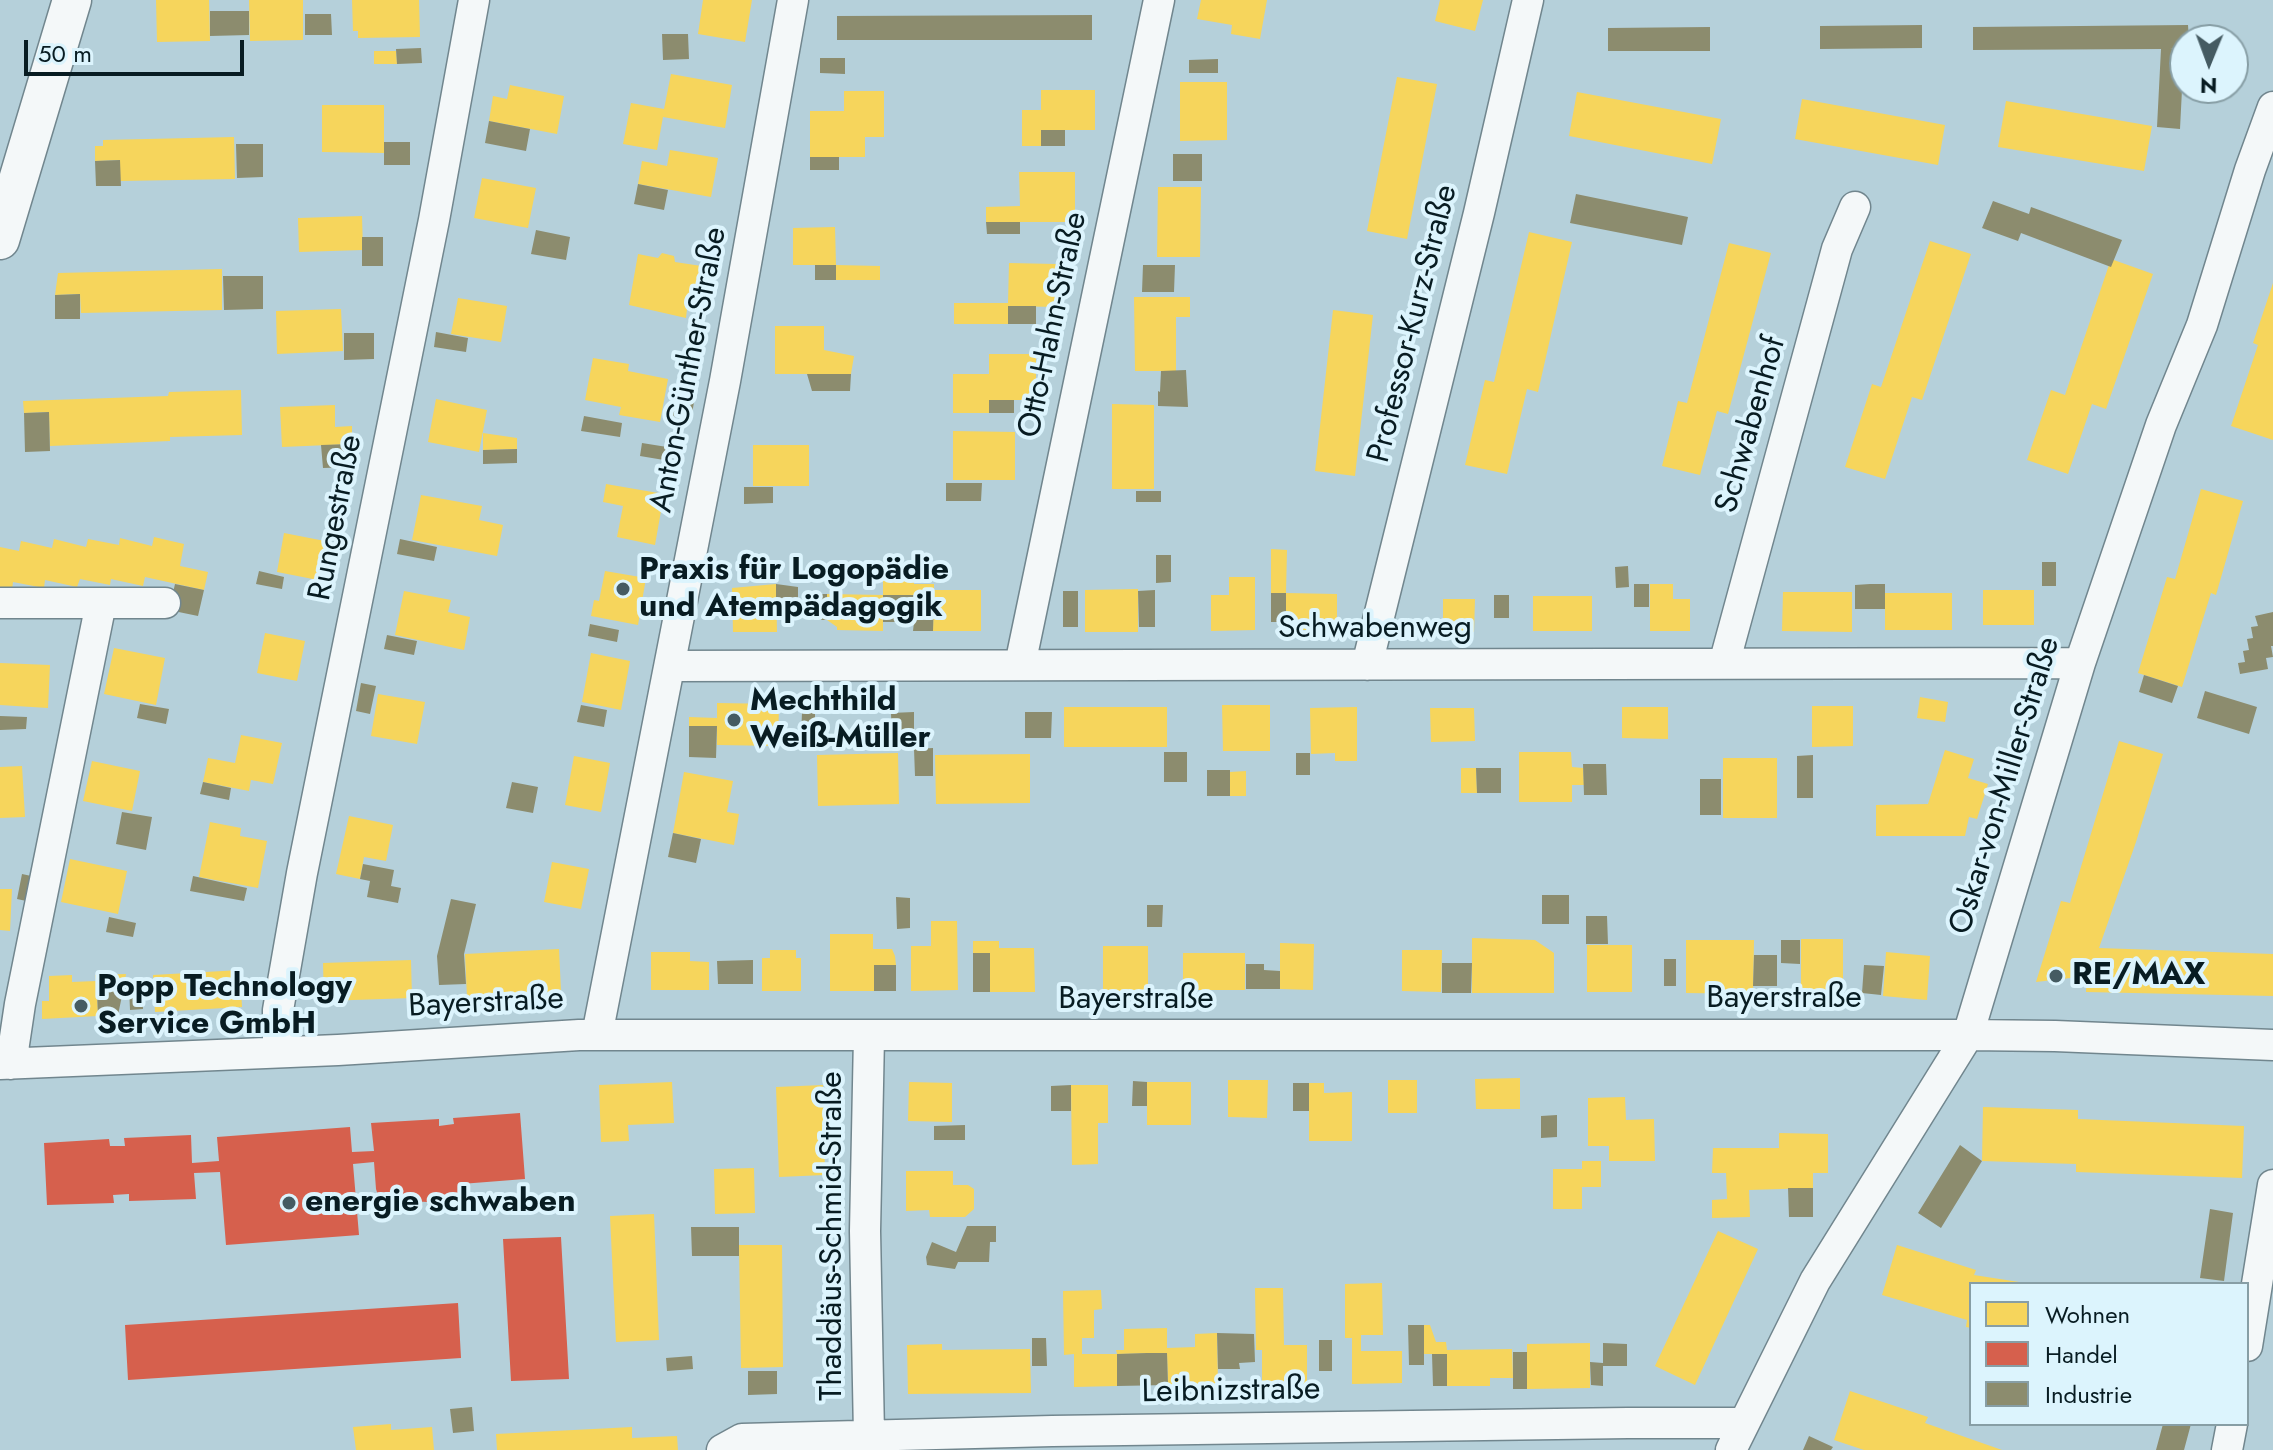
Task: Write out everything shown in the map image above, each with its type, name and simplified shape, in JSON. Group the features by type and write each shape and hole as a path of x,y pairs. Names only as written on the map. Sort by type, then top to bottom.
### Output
{"street":[{"path":"0,240 72,0"},
{"name":"Rungestraße","path":"278,1052 278,1010 302,873 422,279 474,0"},
{"name":"Anton-Günther-Straße","path":"597,1035 756,215 793,0"},
{"name":"Otto-Hahn-Straße","path":"1020,665 1159,0"},
{"name":"Professor-Kurz-Straße","path":"1367,665 1479,213 1528,0"},
{"name":"Oskar-von-Miller-Straße","path":"1738,1437 1815,1281 1968,1035 2080,663 2161,425 2202,325 2273,107"},
{"name":"Schwabenhof","path":"1724,664 1837,249 1855,207"},
{"path":"0,603 165,603"},
{"path":"5,1064 20,1004 101,603"},
{"name":"Schwabenweg","path":"670,666 2080,663"},
{"name":"Bayerstraße","path":"5,1064 597,1035 1968,1035 2273,1045"},
{"name":"Thaddäus-Schmid-Straße","path":"869,1036 865,1231 869,1435"},
{"path":"2249,1334 2273,1185"},
{"name":"Leibnizstraße","path":"722,1450 742,1439 869,1435 1628,1423 1738,1437"},
{"path":"2227,1450 2232,1426"}],"building: Wohnen":[{"path":"156,0 209,0 210,41 157,42"},
{"path":"249,0 303,0 303,40 250,41"},
{"path":"352,0 419,0 420,37 358,38 358,31 353,31"},
{"path":"703,0 752,0 745,42 698,34"},
{"path":"1201,0 1267,0 1260,39 1231,34 1232,25 1197,19"},
{"path":"1440,0 1483,0 1475,31 1435,21"},
{"path":"374,51 396,51 397,64 374,64"},
{"path":"671,74 732,85 725,128 663,117 657,150 623,144 631,103 664,109"},
{"path":"1397,77 1437,84 1407,239 1367,231"},
{"path":"1180,82 1227,82 1227,140 1180,141"},
{"path":"510,85 564,96 557,134 489,121 493,96 507,99"},
{"path":"1041,90 1095,90 1095,130 1041,130 1041,146 1022,146 1022,110 1041,110"},
{"path":"844,91 884,91 884,137 865,137 865,157 810,157 810,111 844,111"},
{"path":"1577,92 1721,119 1712,164 1569,136"},
{"path":"1802,99 1945,125 1938,165 1795,139"},
{"path":"2006,101 2152,126 2144,171 1998,147"},
{"path":"322,105 384,105 384,153 322,152"},
{"path":"234,137 235,179 120,181 120,160 95,161 95,146 103,146 103,140"},
{"path":"670,150 718,158 711,197 638,184 642,161 667,166"},
{"path":"1019,172 1075,172 1075,222 986,222 986,207 1020,206"},
{"path":"482,178 536,188 528,228 474,218"},
{"path":"1158,187 1201,187 1200,257 1157,257"},
{"path":"362,216 363,250 299,252 298,218"},
{"path":"835,227 836,265 793,265 793,228"},
{"path":"1529,232 1572,242 1538,392 1527,389 1507,474 1465,465 1485,380 1494,382"},
{"path":"1930,241 1971,254 1922,400 1912,397 1885,479 1845,467 1872,384 1881,387"},
{"path":"1729,243 1771,253 1728,414 1717,411 1700,475 1662,466 1678,401 1687,403"},
{"path":"662,253 674,256 675,262 708,267 701,303 688,300 686,318 629,305 638,254 658,258"},
{"path":"2111,259 2153,274 2106,409 2092,404 2068,474 2027,460 2051,390 2065,395"},
{"path":"1009,263 1056,264 1056,307 1008,306 1008,324 954,324 954,303 1008,303"},
{"path":"836,265 880,266 880,280 836,280"},
{"path":"222,269 222,310 81,313 80,294 55,295 58,273"},
{"path":"2273,283 2273,440 2231,426 2258,345 2253,343"},
{"path":"1134,297 1190,297 1190,317 1176,317 1176,371 1135,371"},
{"path":"458,298 507,306 501,342 451,334"},
{"path":"341,309 343,351 277,354 276,311"},
{"path":"1333,310 1373,315 1355,476 1315,471"},
{"path":"775,326 824,326 824,350 854,356 851,374 775,374"},
{"path":"989,354 1036,354 1036,400 989,400 989,413 953,413 953,374 989,374"},
{"path":"593,358 629,364 628,371 668,379 660,422 619,415 621,407 585,400"},
{"path":"241,390 242,435 170,437 170,441 50,446 49,412 24,413 23,401 168,396 169,392"},
{"path":"436,399 487,410 479,452 428,442"},
{"path":"1112,404 1154,405 1154,489 1112,489"},
{"path":"335,405 335,427 352,426 352,444 282,447 280,407"},
{"path":"953,431 1015,432 1015,480 953,480"},
{"path":"483,433 517,438 517,449 483,450"},
{"path":"753,445 809,445 809,486 753,486"},
{"path":"606,484 664,494 655,545 617,537 623,506 603,502"},
{"path":"2201,489 2243,501 2216,595 2211,593 2182,687 2138,673 2167,577 2175,579"},
{"path":"421,495 482,506 479,520 503,525 497,556 412,540"},
{"path":"284,533 330,542 323,581 277,572"},
{"path":"154,537 184,544 180,566 208,572 204,590 145,577 143,586 111,579 110,585 80,579 77,587 45,580 44,588 13,582 12,590 0,587 0,547 19,551 21,541 52,548 54,539 86,547 88,539 119,545 120,538 152,546"},
{"path":"1271,549 1287,550 1286,593 1271,593"},
{"name":"Praxis für Logopädie und Atempädagogik","path":"605,571 646,578 638,625 591,616 594,600 599,601"},
{"path":"883,573 914,574 914,584 934,584 934,590 981,590 981,631 933,631 934,595 883,595"},
{"path":"1229,577 1255,577 1255,630 1211,631 1211,595 1229,595"},
{"path":"776,584 777,632 733,632 732,588"},
{"path":"1650,584 1673,584 1673,599 1690,599 1690,631 1650,631"},
{"path":"1138,589 1138,632 1085,632 1085,590"},
{"path":"1983,590 2034,590 2034,625 1983,625"},
{"path":"404,591 451,600 448,612 470,617 464,650 395,635"},
{"path":"1783,592 1852,592 1852,632 1782,631"},
{"path":"1286,593 1337,594 1337,630 1285,630"},
{"path":"1885,593 1952,593 1952,630 1885,630"},
{"path":"827,594 883,595 883,631 837,630 827,620"},
{"path":"1533,596 1592,596 1592,631 1533,631"},
{"path":"1443,599 1475,599 1474,632 1443,631"},
{"path":"265,633 305,641 297,681 257,673"},
{"path":"114,648 165,658 156,705 104,694"},
{"path":"591,653 630,661 621,710 582,702"},
{"path":"0,663 50,665 48,708 0,705"},
{"path":"378,694 425,702 417,744 371,736"},
{"path":"1920,697 1948,702 1945,722 1917,718"},
{"path":"717,703 779,704 778,746 717,745 717,726 689,726 689,717 717,718"},
{"path":"1222,705 1270,705 1270,751 1223,751"},
{"path":"1812,706 1853,706 1853,746 1812,747"},
{"path":"1064,707 1167,707 1167,747 1064,747"},
{"path":"1357,707 1357,761 1335,761 1335,753 1311,754 1310,708"},
{"path":"1622,707 1668,707 1668,739 1622,738"},
{"path":"1430,708 1474,708 1475,741 1431,742"},
{"path":"241,735 282,743 273,784 251,780 249,791 203,782 208,758 235,763"},
{"path":"2119,741 2163,754 2099,948 2273,954 2273,996 2086,992 2087,976 2036,982 2061,901 2070,903"},
{"path":"1945,750 1974,759 1968,778 1988,784 1977,819 1969,817 1965,836 1876,836 1876,805 1928,804"},
{"path":"1519,752 1571,752 1572,767 1583,768 1584,785 1572,785 1572,802 1519,802"},
{"path":"898,753 899,804 818,806 817,755"},
{"path":"1030,754 1030,803 936,804 935,755"},
{"path":"574,756 610,763 601,812 565,805"},
{"path":"1723,758 1777,758 1777,818 1723,818"},
{"path":"92,761 140,771 132,811 83,801"},
{"path":"22,766 25,817 0,818 0,767"},
{"path":"1461,768 1476,768 1477,793 1461,793"},
{"path":"1246,771 1246,796 1230,796 1230,772"},
{"path":"684,772 733,781 727,812 739,814 734,845 673,833"},
{"path":"349,816 393,825 386,861 364,857 360,879 336,874"},
{"path":"210,822 241,828 240,836 267,841 258,888 199,877"},
{"path":"70,859 127,871 118,914 61,902"},
{"path":"552,862 589,869 581,909 544,902"},
{"path":"0,889 12,889 10,931 0,930"},
{"path":"931,921 957,921 958,990 911,991 911,946 931,946"},
{"path":"830,934 873,934 873,949 892,949 896,965 874,965 874,991 830,991"},
{"path":"1472,938 1535,940 1554,953 1554,993 1472,993"},
{"path":"1801,939 1843,939 1843,990 1801,990"},
{"path":"1686,940 1754,940 1753,994 1686,993"},
{"path":"973,941 999,941 999,948 1034,948 1035,992 990,992 990,953 973,953"},
{"path":"1280,943 1314,944 1313,990 1280,989"},
{"path":"1587,945 1632,945 1632,992 1587,992"},
{"path":"1103,946 1148,946 1148,991 1103,991"},
{"path":"559,949 561,991 467,997 465,954"},
{"path":"770,950 796,950 796,958 801,958 801,991 762,991 762,958 770,958"},
{"path":"1402,950 1442,950 1441,992 1402,991"},
{"path":"651,952 690,952 690,961 709,962 709,990 651,990"},
{"path":"1886,952 1930,956 1927,1000 1883,996"},
{"path":"1183,953 1245,953 1245,990 1183,990"},
{"path":"411,960 412,998 324,1001 323,963"},
{"path":"240,970 242,1007 155,1012 153,975"},
{"path":"126,974 123,991 97,992 98,1016 42,1019 42,1001 49,1001 49,976 72,975 72,982 96,981 95,975"},
{"path":"1520,1078 1520,1109 1476,1109 1475,1079"},
{"path":"1228,1080 1268,1080 1267,1118 1228,1117"},
{"path":"1388,1080 1417,1080 1417,1113 1388,1113"},
{"path":"672,1082 674,1123 628,1125 629,1141 601,1142 599,1085"},
{"path":"909,1082 952,1083 952,1122 908,1121"},
{"path":"1147,1082 1191,1082 1191,1125 1147,1125"},
{"path":"1309,1083 1324,1083 1324,1093 1352,1092 1352,1141 1309,1141"},
{"path":"823,1085 825,1175 779,1177 776,1087"},
{"path":"1071,1085 1108,1085 1108,1123 1098,1123 1098,1164 1072,1165"},
{"path":"1625,1097 1626,1120 1654,1119 1655,1161 1609,1161 1609,1146 1588,1146 1588,1098"},
{"path":"1983,1107 2078,1110 2078,1119 2244,1126 2242,1178 2076,1172 2076,1164 1982,1161"},
{"path":"1779,1133 1828,1134 1828,1173 1813,1173 1813,1188 1749,1190 1750,1217 1712,1218 1712,1200 1727,1199 1726,1173 1712,1173 1713,1148 1779,1148"},
{"path":"1582,1161 1601,1161 1601,1187 1582,1187 1582,1209 1553,1209 1553,1169 1582,1169"},
{"path":"754,1168 755,1213 715,1214 714,1169"},
{"path":"906,1171 953,1171 953,1185 968,1185 974,1189 974,1209 965,1217 930,1217 929,1210 906,1211"},
{"path":"654,1214 659,1340 616,1342 610,1216"},
{"path":"1718,1231 1758,1249 1695,1385 1655,1366"},
{"path":"739,1245 782,1245 783,1367 741,1368"},
{"path":"1897,1245 1976,1270 1974,1275 2019,1282 1969,1282 1969,1328 1966,1327 1967,1320 1882,1295"},
{"path":"1382,1283 1383,1335 1361,1335 1361,1351 1402,1351 1402,1383 1352,1384 1352,1338 1345,1338 1345,1284"},
{"path":"1255,1288 1283,1288 1284,1345 1307,1345 1307,1384 1262,1384 1262,1350 1256,1350"},
{"path":"1101,1290 1102,1309 1094,1310 1094,1338 1082,1338 1082,1354 1117,1354 1117,1386 1074,1387 1074,1354 1064,1355 1063,1291"},
{"path":"1424,1325 1430,1325 1436,1342 1446,1342 1447,1350 1512,1349 1513,1378 1490,1378 1490,1386 1447,1386 1447,1354 1424,1354"},
{"path":"1167,1328 1167,1348 1195,1347 1195,1334 1217,1333 1218,1385 1168,1385 1167,1353 1117,1354 1116,1350 1124,1350 1124,1329"},
{"path":"1590,1343 1590,1388 1527,1389 1527,1344"},
{"path":"942,1344 942,1350 1030,1349 1031,1393 908,1394 907,1345"},
{"path":"1850,1391 1928,1417 1925,1423 2002,1450 1864,1450 1834,1440"},
{"path":"391,1424 391,1430 432,1427 434,1450 356,1450 353,1427"},
{"path":"632,1427 632,1438 677,1436 678,1450 497,1450 496,1434"}],"building: Handel":[{"path":"520,1113 525,1179 461,1184 462,1199 427,1202 379,1199 374,1162 353,1164 359,1235 226,1245 220,1172 194,1173 196,1199 129,1201 129,1194 113,1195 114,1203 47,1205 44,1143 109,1139 110,1146 125,1146 124,1138 191,1135 192,1163 219,1161 217,1137 350,1127 352,1152 374,1151 371,1123 439,1119 439,1126 454,1124 453,1118"},
{"path":"561,1237 569,1379 511,1381 503,1239"},
{"path":"458,1303 461,1358 128,1380 125,1325"}],"building: Industrie":[{"path":"210,11 249,11 249,35 210,36"},
{"path":"305,14 331,14 332,35 305,35"},
{"path":"1092,15 1092,40 837,40 837,16"},
{"path":"1922,25 1922,48 1820,49 1820,26"},
{"path":"2169,25 2169,104 2181,104 2180,129 2157,127 2161,49 1973,50 1973,27"},
{"path":"1710,27 1710,51 1608,51 1608,28"},
{"path":"662,34 688,34 689,59 663,60"},
{"path":"421,48 422,63 397,64 396,49"},
{"path":"820,58 845,58 845,74 820,73"},
{"path":"1218,59 1218,73 1189,73 1189,60"},
{"path":"489,121 530,129 526,151 485,143"},
{"path":"1041,130 1065,130 1065,146 1041,146"},
{"path":"384,142 410,142 410,165 384,165"},
{"path":"236,144 263,144 263,177 237,178"},
{"path":"1173,154 1202,154 1202,181 1173,181"},
{"path":"810,157 839,157 839,170 810,170"},
{"path":"120,160 121,186 96,186 95,161"},
{"path":"638,184 668,190 664,210 634,204"},
{"path":"1576,194 1688,217 1682,245 1570,223"},
{"path":"1993,201 2029,214 2031,207 2122,240 2111,267 2021,233 2018,241 1982,228"},
{"path":"986,222 1020,222 1020,234 987,234"},
{"path":"536,230 570,237 566,260 531,254"},
{"path":"362,237 383,237 383,266 362,266"},
{"path":"815,265 836,265 836,280 815,280"},
{"path":"1143,265 1175,265 1174,292 1142,292"},
{"path":"223,276 263,276 263,309 224,310"},
{"path":"80,294 80,319 55,319 55,295"},
{"path":"1008,306 1036,306 1036,324 1008,324"},
{"path":"436,332 468,338 466,352 434,347"},
{"path":"344,333 374,333 374,359 344,360"},
{"path":"1186,370 1188,407 1158,406 1161,371"},
{"path":"807,374 851,374 850,391 812,391"},
{"path":"678,387 696,390 691,420 673,416"},
{"path":"989,400 1014,400 1014,413 989,413"},
{"path":"49,412 50,451 25,452 24,413"},
{"path":"584,416 622,423 620,437 581,431"},
{"path":"642,443 667,447 664,460 640,456"},
{"path":"352,444 354,467 323,468 321,445"},
{"path":"517,449 517,463 483,464 483,450"},
{"path":"946,483 982,483 981,501 946,501"},
{"path":"744,487 773,487 773,503 744,504"},
{"path":"1136,491 1161,491 1161,502 1136,502"},
{"path":"400,539 437,547 434,561 397,554"},
{"path":"1156,555 1171,555 1171,582 1156,583"},
{"path":"2042,562 2056,562 2056,586 2042,586"},
{"path":"1628,566 1629,587 1616,588 1615,567"},
{"path":"259,571 284,577 282,589 256,584"},
{"path":"175,584 204,590 198,616 169,610"},
{"path":"776,584 798,587 798,619 776,620"},
{"path":"1634,584 1649,584 1649,607 1634,607"},
{"path":"1885,584 1885,609 1855,609 1855,585"},
{"path":"1155,590 1155,627 1139,627 1138,591"},
{"path":"1063,591 1078,591 1078,627 1063,627"},
{"path":"1271,593 1286,593 1286,622 1271,622"},
{"path":"813,594 827,594 827,620 813,620"},
{"path":"883,595 934,595 933,631 913,631 914,622 883,622"},
{"path":"1494,595 1509,595 1509,618 1494,618"},
{"path":"2273,612 2273,657 2266,658 2268,669 2240,674 2238,663 2245,662 2243,651 2249,650 2247,639 2253,638 2251,627 2258,626 2255,616"},
{"path":"590,624 619,630 617,642 588,636"},
{"path":"387,635 417,641 414,655 384,649"},
{"path":"2144,675 2178,686 2172,703 2139,692"},
{"path":"361,683 376,686 370,714 356,711"},
{"path":"2205,691 2257,707 2249,734 2197,718"},
{"path":"140,704 169,709 166,724 137,718"},
{"path":"581,705 607,710 604,727 577,722"},
{"path":"802,712 815,712 815,739 801,739"},
{"path":"914,712 914,742 892,742 891,713"},
{"path":"1025,712 1052,712 1051,738 1025,738"},
{"path":"0,716 27,717 26,729 0,730"},
{"path":"689,726 717,726 716,758 689,757"},
{"path":"933,748 933,776 915,776 914,749"},
{"path":"1164,752 1187,752 1187,782 1164,782"},
{"path":"1296,753 1310,753 1310,775 1296,775"},
{"path":"1813,755 1813,798 1797,798 1797,756"},
{"path":"1583,764 1606,764 1607,795 1584,795"},
{"path":"1476,768 1501,768 1501,793 1477,793"},
{"path":"1207,770 1230,770 1230,796 1207,796"},
{"path":"1700,779 1721,779 1721,815 1700,815"},
{"path":"203,782 231,788 229,800 200,794"},
{"path":"512,782 538,787 533,813 506,808"},
{"path":"122,812 152,817 146,850 116,844"},
{"path":"673,833 701,839 696,863 668,857"},
{"path":"363,864 394,870 391,886 401,888 398,903 367,897 370,881 360,879"},
{"path":"22,874 36,877 31,902 17,899"},
{"path":"193,876 247,888 244,901 190,891"},
{"path":"1542,895 1569,895 1569,924 1542,924"},
{"path":"896,897 910,898 910,928 897,929"},
{"path":"451,899 476,904 464,954 466,984 439,985 437,956"},
{"path":"1147,905 1163,905 1162,927 1147,927"},
{"path":"1586,916 1607,916 1608,944 1586,944"},
{"path":"109,917 136,923 133,937 106,932"},
{"path":"1781,940 1800,940 1800,964 1781,963"},
{"path":"973,953 990,953 990,992 973,992"},
{"path":"1754,955 1777,955 1777,986 1753,986"},
{"path":"1664,959 1676,959 1676,986 1664,986"},
{"path":"753,960 753,984 718,984 717,961"},
{"path":"1442,963 1472,963 1471,993 1442,993"},
{"path":"1246,964 1264,964 1264,970 1280,971 1280,989 1246,989"},
{"path":"874,965 896,965 896,991 874,991"},
{"path":"1864,965 1884,966 1881,995 1862,993"},
{"path":"142,986 143,1009 130,1010 129,987"},
{"path":"123,991 118,1015 98,1016 97,992"},
{"path":"1133,1081 1147,1082 1147,1106 1132,1106"},
{"path":"1293,1083 1309,1083 1309,1111 1293,1111"},
{"path":"1071,1085 1071,1111 1051,1111 1051,1086"},
{"path":"1557,1115 1557,1137 1541,1138 1541,1116"},
{"path":"965,1125 965,1140 934,1140 934,1126"},
{"path":"1960,1145 1982,1161 1941,1228 1918,1213"},
{"path":"1788,1188 1813,1188 1813,1217 1789,1217"},
{"path":"2210,1209 2233,1213 2224,1281 2200,1278"},
{"path":"967,1226 996,1226 996,1242 990,1242 989,1262 958,1262 955,1269 927,1265 926,1257 932,1242 956,1252"},
{"path":"691,1227 739,1227 739,1256 692,1256"},
{"path":"1408,1325 1424,1325 1424,1365 1409,1365"},
{"path":"1217,1333 1254,1334 1255,1362 1239,1363 1240,1369 1218,1369"},
{"path":"1032,1338 1046,1338 1047,1366 1032,1366"},
{"path":"1319,1340 1332,1340 1332,1371 1319,1371"},
{"path":"1603,1343 1627,1344 1627,1366 1603,1366 1603,1386 1591,1385 1590,1362 1603,1363"},
{"path":"1513,1352 1527,1352 1527,1389 1513,1389"},
{"path":"1167,1353 1168,1385 1117,1386 1117,1354"},
{"path":"1432,1354 1447,1354 1447,1386 1433,1386"},
{"path":"692,1356 693,1369 667,1371 666,1358"},
{"path":"748,1371 777,1371 777,1394 748,1395"},
{"path":"472,1407 474,1431 453,1433 450,1409"},
{"path":"2162,1426 2190,1426 2184,1450 2156,1450"},
{"path":"1809,1436 1833,1447 1831,1450 1803,1450"}],"place":[{"name":"Praxis für Logopädie und Atempädagogik","path":"623,589"},
{"name":"Mechthild Weiß-Müller","path":"734,720"},
{"name":"RE/MAX","path":"2056,976"},
{"name":"Popp Technology Service GmbH","path":"81,1006"},
{"name":"energie schwaben","path":"289,1203"}]}
